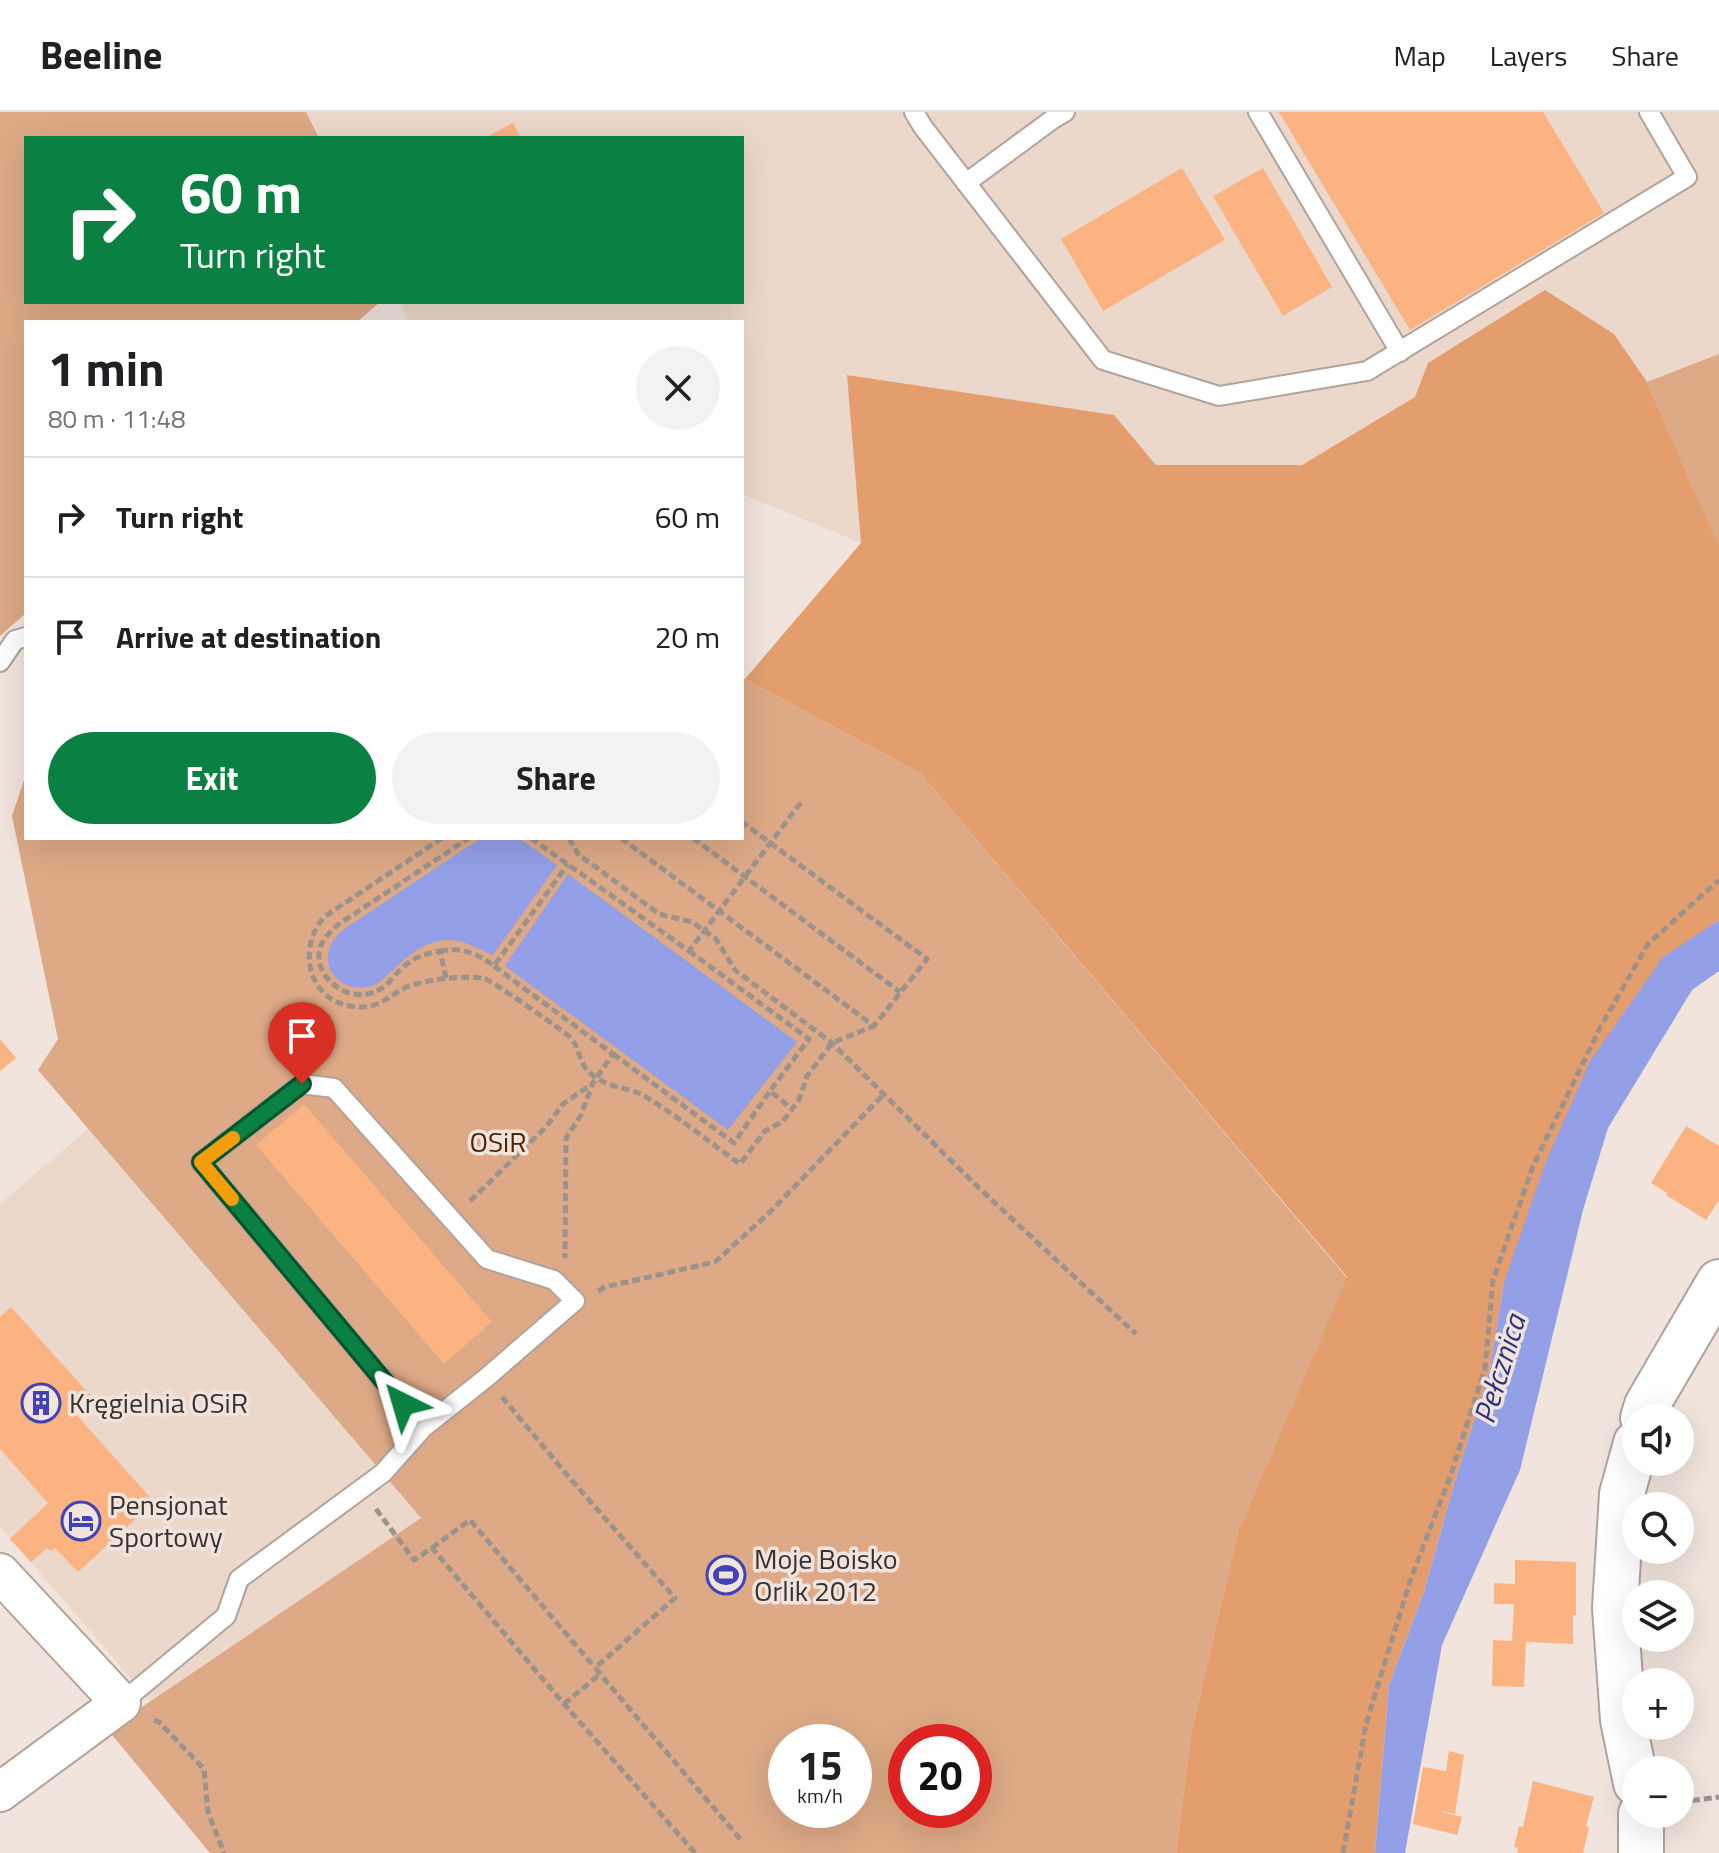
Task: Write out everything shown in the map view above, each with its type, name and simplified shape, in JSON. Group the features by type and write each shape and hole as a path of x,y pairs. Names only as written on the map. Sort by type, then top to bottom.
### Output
{"street":[{"path":"1648,1404 1719,1282"},
{"path":"1627,1476 1622,1494 1615,1608 1623,1720 1630,1756"},
{"path":"0,1573 121,1703 0,1792"},
{"path":"1641,1828 1641,1853"}],"lane":[{"path":"914,112 1103,360 1219,396 1367,371 1687,177 1649,112"},
{"path":"966,183 1065,112"},
{"path":"1258,112 1400,352"},
{"path":"0,662 22,634"},
{"path":"121,1703 226,1616 239,1579 383,1473 423,1428 575,1301 554,1280 487,1259 334,1088 302,1084 201,1162 423,1428"}],"path":[{"path":"689,951 802,801"},
{"path":"439,840 324,917 316,927 308,949 310,971 319,988 339,1004 375,1006 403,988 446,978 486,979 571,1038 584,1069 595,1081 643,1094 740,1164 765,1131 782,1122 799,1100 807,1076 832,1043 874,1026 927,959 744,823"},
{"path":"466,840 329,933 322,942 319,959 322,970 335,986 354,995 365,996 386,985 410,961 426,954 453,948 473,953 734,1143 809,1039 534,840"},
{"path":"570,840 578,854 659,914 692,922 716,939 735,970 832,1043 982,1191 1136,1334"},
{"path":"624,840 874,1026"},
{"path":"696,840 900,992"},
{"path":"494,966 568,864"},
{"path":"1343,1853 1366,1724 1410,1581 1450,1477 1485,1368 1493,1280 1533,1166 1601,1026 1648,944 1719,880"},
{"path":"440,951 446,978"},
{"path":"554,1280 566,1256 566,1138 581,1115 595,1081 613,1054"},
{"path":"452,1218 546,1127 563,1104 595,1081"},
{"path":"770,1091 792,1109"},
{"path":"575,1301 605,1287 715,1262 768,1214 884,1094"},
{"path":"486,1378 675,1598 595,1668"},
{"path":"398,1537 414,1560 470,1520 741,1840"},
{"path":"432,1548 695,1853"},
{"path":"564,1704 600,1674"},
{"path":"121,1703 159,1722 204,1769 208,1812 224,1853"},
{"path":"1694,1800 1719,1797"}],"shaded area":[{"path":"306,112 1719,112 1719,354 1647,382 1614,334 1428,363 1415,397 1302,465 1156,465 1113,415 848,375 861,543 744,495 744,320 407,320 401,304 744,304 744,136 318,136"},
{"path":"1545,290 1614,334 1647,382 1719,543 1719,920 1663,958 1504,1282 1490,1369 1424,1592 1389,1685 1375,1853 1176,1853 1191,1734 1238,1531 1347,1277 920,773 745,679 861,543 847,375 1114,415 1156,465 1302,465 1415,397 1428,363"},
{"path":"89,1128 421,1518 150,1701 0,1526 0,1204"}],"green space":[{"path":"0,112 306,112 318,136 24,136 24,304 378,304 359,320 24,320 24,615 0,636"},
{"path":"1719,354 1719,543 1717,544 1647,382"},
{"name":"OSiR","path":"744,679 920,773 1347,1278 1238,1531 1191,1734 1176,1853 210,1853 108,1730 421,1518 38,1070 58,1039 12,816 24,780 24,840 744,840"}],"water":[{"path":"478,840 522,840 557,865 493,955 462,942 439,941 415,952 381,981 367,987 354,987 335,976 328,958 336,937"},
{"path":"568,874 797,1042 728,1130 505,966"},
{"name":"Pełcznica","path":"1719,920 1719,971 1692,990 1608,1128 1583,1210 1520,1470 1442,1645 1405,1853 1375,1853 1389,1685 1424,1592 1490,1369 1504,1282 1545,1164 1590,1061 1663,957"}],"building":[{"path":"1279,112 1543,112 1604,213 1410,330"},
{"path":"513,123 520,136 489,136"},
{"path":"1182,168 1225,240 1103,311 1061,239"},
{"path":"1263,168 1332,287 1283,316 1213,196"},
{"path":"0,1039 16,1058 0,1071"},
{"path":"304,1104 492,1322 444,1364 256,1145"},
{"path":"1686,1126 1719,1146 1719,1200 1706,1220 1651,1183"},
{"path":"11,1307 91,1396 73,1411 154,1502 78,1572 55,1548 51,1551 47,1548 31,1562 10,1539 48,1503 0,1449 0,1317"},
{"path":"1515,1560 1576,1562 1573,1644 1526,1642 1524,1687 1492,1686 1493,1640 1512,1641 1514,1604 1494,1604 1494,1583 1515,1584"},
{"path":"1449,1751 1464,1755 1455,1814 1442,1811 1462,1817 1457,1835 1413,1824 1423,1767 1446,1771"},
{"path":"1533,1781 1594,1797 1583,1853 1517,1853 1518,1848 1514,1847 1519,1826 1523,1827"}],"slow traffic":[{"path":"232,1199 201,1162 233,1138"}],"place":[{"name":"Kręgielnia OSiR","path":"41,1403"},
{"name":"Pensjonat Sportowy","path":"81,1521"},
{"name":"Moje Boisko Orlik 2012","path":"726,1575"}],"route":[{"path":"302,1084 201,1162 403,1404"}]}
